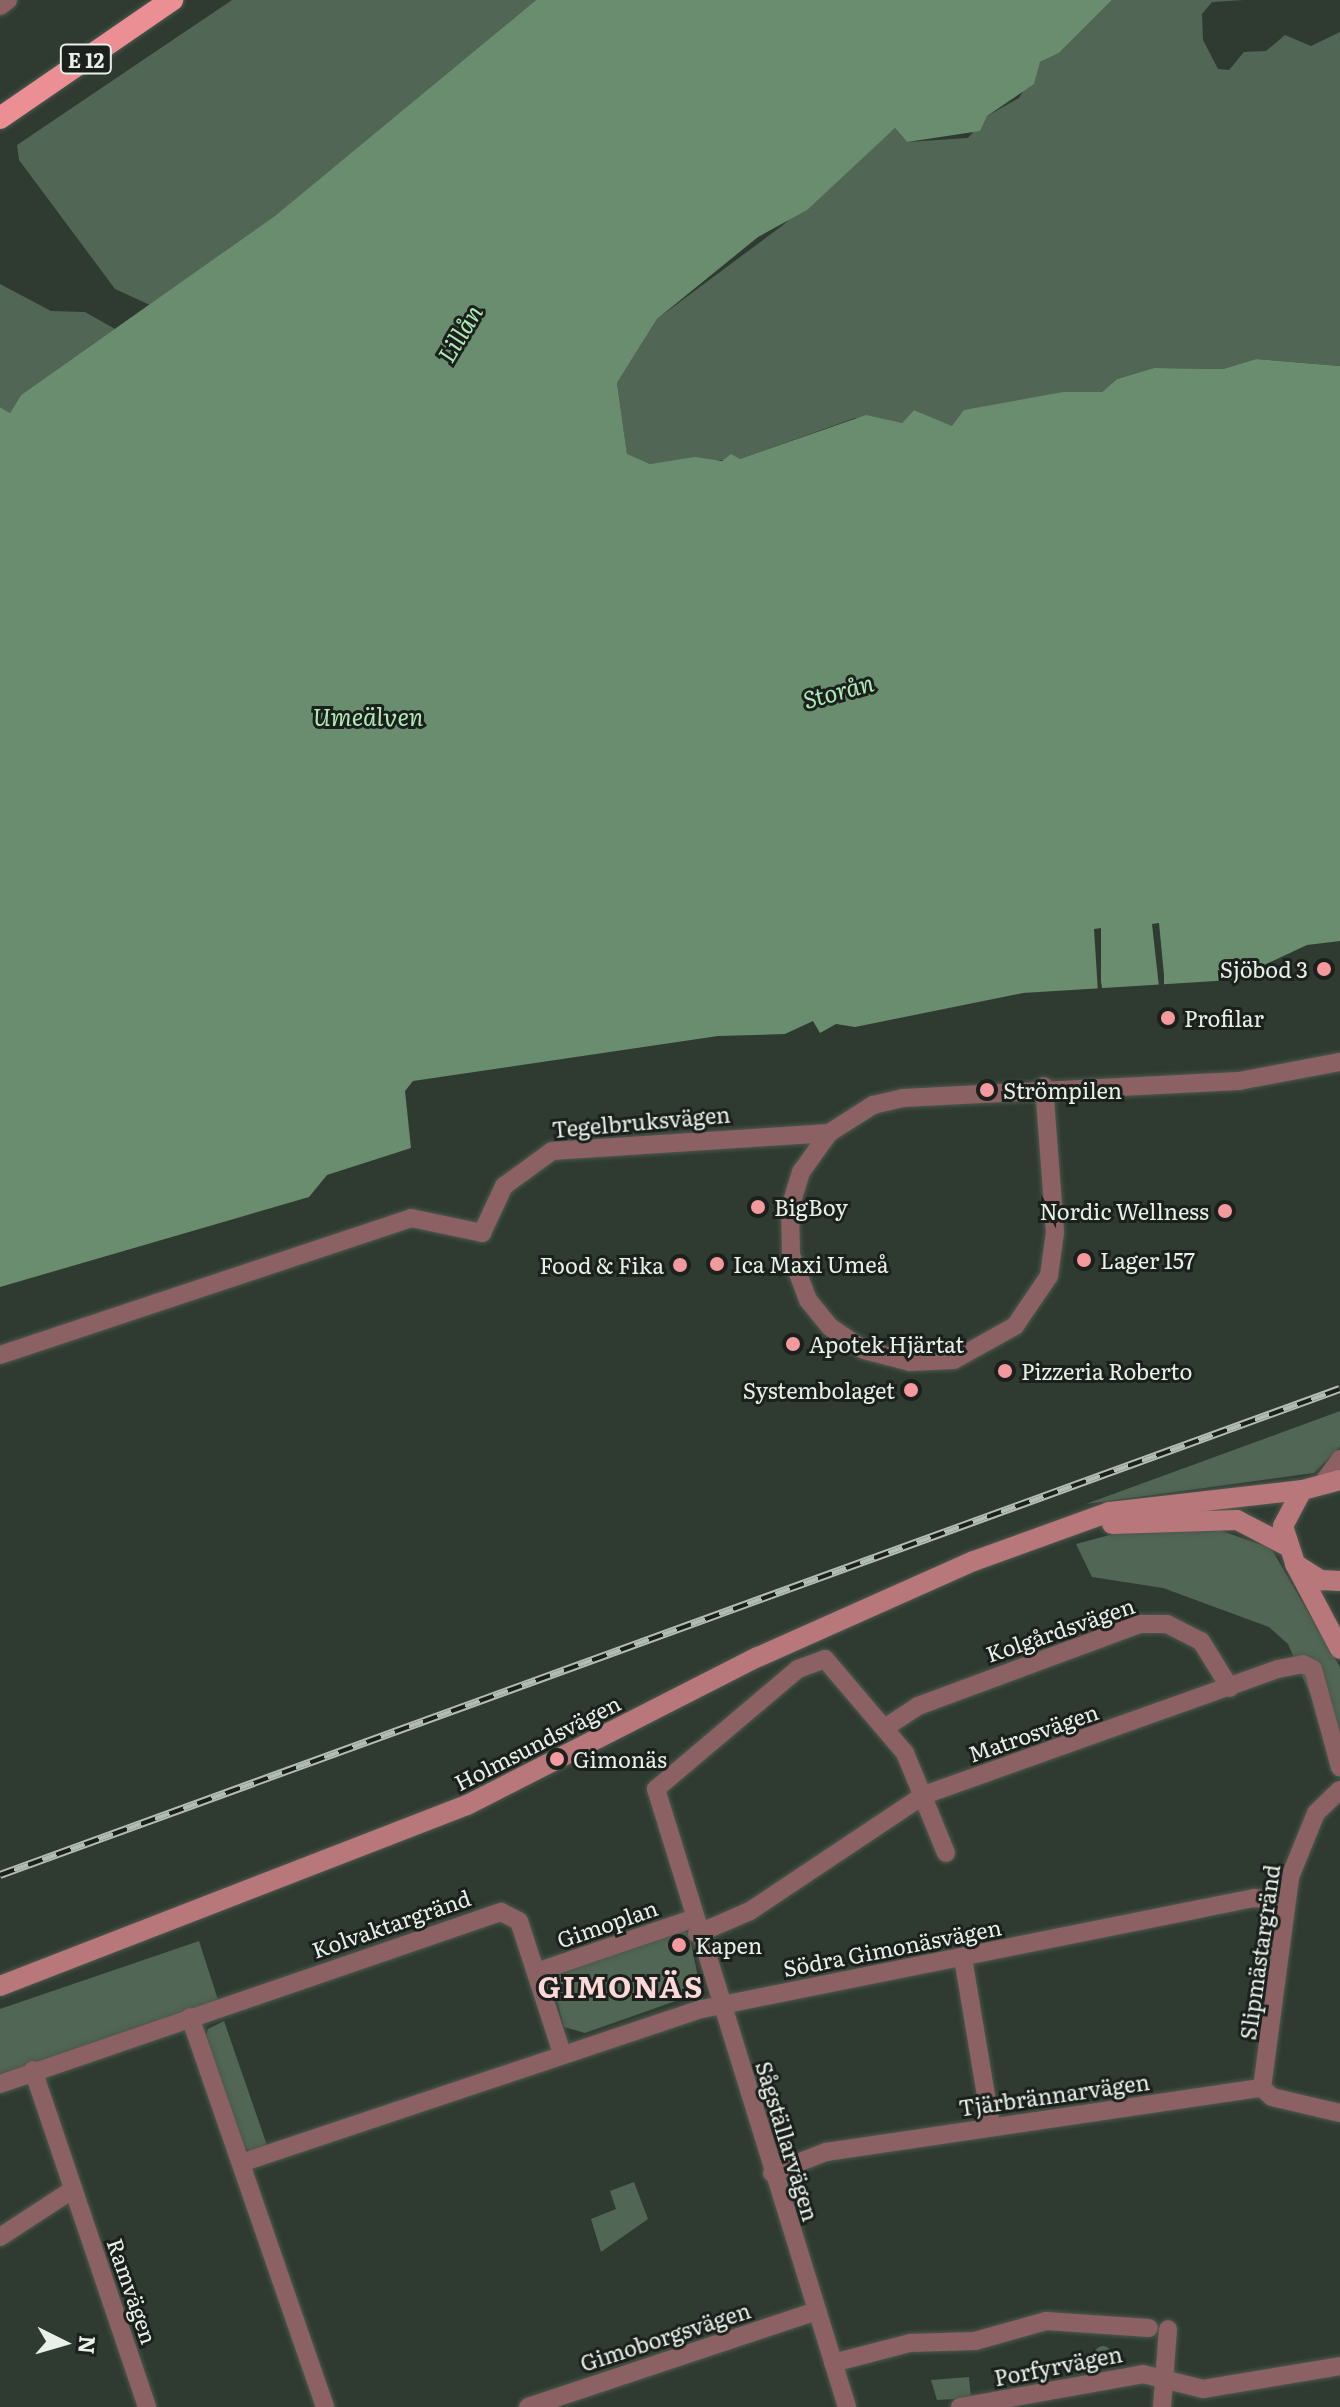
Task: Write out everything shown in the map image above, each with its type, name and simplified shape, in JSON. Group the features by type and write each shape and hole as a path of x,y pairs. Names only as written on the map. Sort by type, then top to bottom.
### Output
{"highway":[{"name":"E 12","path":"0,118 172,0"}],"main road":[{"name":"Holmsundsvägen","path":"0,1986 467,1805 865,1606 1087,1524 1109,1512 1185,1499 1302,1490 1332,1480"},
{"path":"1302,1490 1289,1505 1285,1545 1340,1649"},
{"name":"Holmsundsvägen","path":"1087,1524 1237,1520 1285,1545"},
{"path":"1295,1564 1321,1580 1340,1581"}],"street":[{"path":"0,6 8,0"},
{"name":"Tegelbruksvägen","path":"0,1355 411,1218 482,1233 504,1186 552,1151 829,1133 880,1103 1044,1086 1239,1081 1340,1062"},
{"path":"829,1133 801,1172 789,1219 791,1255 808,1300 830,1327 872,1353 910,1362 954,1360 1015,1326 1049,1276 1055,1232 1044,1086"},
{"path":"1332,1480 1340,1459"},
{"name":"Kolgårdsvägen","path":"886,1727 918,1706 1140,1624 1167,1624 1201,1641 1230,1688"},
{"name":"Sågställarvägen","path":"847,2407 655,1797 660,1780 809,1661 834,1663 886,1727 924,1795 946,1853"},
{"name":"Matrosvägen","path":"695,1926 750,1911 924,1795 1303,1664 1313,1669 1340,1767"},
{"name":"Slipmästargränd","path":"1262,2088 1286,1902 1307,1830 1340,1790"},
{"name":"Södra Gimonäsvägen","path":"241,2163 562,2053 720,2006 1254,1898 1286,1902"},
{"name":"Kolvaktargränd","path":"0,2084 33,2070 501,1912 519,1921 562,2053"},
{"name":"Gimoplan","path":"536,1972 695,1926"},
{"path":"963,1958 991,2126"},
{"path":"190,2017 325,2407"},
{"name":"Ramvägen","path":"33,2070 147,2407"},
{"path":"1262,2088 1272,2097 1340,2113"},
{"name":"Tjärbrännarvägen","path":"772,2173 826,2152 1262,2088"},
{"path":"0,2237 72,2190"},
{"name":"Gimoborgsvägen","path":"528,2407 817,2311"},
{"path":"833,2363 1046,2321 1158,2329 1164,2375 1162,2407"},
{"name":"Porfyrvägen","path":"960,2407 1164,2375 1203,2389 1340,2366"}],"shaded area":[{"path":"232,0 536,0 276,216 150,305 115,289 19,160 17,145"},
{"path":"1112,0 1244,0 1212,2 1202,14 1203,40 1218,69 1229,70 1244,52 1266,51 1285,35 1311,46 1340,32 1340,366 1256,359 1223,369 1154,368 1117,379 1102,392 1063,392 953,427 914,410 902,423 855,418 740,459 650,464 627,455 617,383 657,319 783,225 895,128 907,142 968,138 987,116 1019,98 1040,62 1059,53"},
{"path":"0,284 51,311 85,312 115,329 21,395 10,413 0,407"},
{"path":"1340,1411 1340,1447 1314,1473 1086,1504"},
{"path":"1216,1529 1271,1548 1340,1667 1340,1773 1331,1771 1314,1703 1288,1644 1269,1627 1163,1588 1092,1577 1076,1544 1121,1532"},
{"path":"681,1929 689,1933 701,1992 585,2033 564,2027 551,1978 558,1969"},
{"path":"199,1941 219,2003 0,2075 0,2009"},
{"path":"224,2021 269,2151 257,2155 244,2147 204,2042 208,2029"},
{"path":"634,2182 648,2219 601,2252 591,2219 616,2209 610,2191"},
{"path":"1099,2346 1107,2346 1112,2355 1110,2362 1099,2364 1094,2359 1094,2351"},
{"path":"969,2377 971,2398 937,2400 931,2380"}],"water":[{"name":"Umeälven","path":"536,0 1112,0 1059,53 1040,62 1034,84 987,116 980,131 907,142 895,128 807,210 758,237 657,319 617,383 627,454 650,464 695,457 722,461 731,454 740,459 866,415 902,423 914,410 952,426 964,410 1063,392 1102,392 1117,379 1154,368 1223,369 1256,359 1340,366 1340,941 1307,945 1232,980 1023,993 855,1027 836,1024 820,1033 813,1021 785,1034 718,1036 413,1081 405,1091 411,1148 327,1175 309,1197 0,1287 0,407 10,413 21,395 275,216"}],"pier":[{"path":"1159,923 1164,987 1159,987 1152,924"},
{"path":"1101,928 1103,993 1098,993 1094,929"}],"railway":[{"path":"0,1875 1340,1389"}],"place":[{"name":"Sjöbod 3","path":"1324,969"},
{"name":"Profilar","path":"1168,1018"},
{"name":"Strömpilen","path":"987,1090"},
{"name":"BigBoy","path":"758,1207"},
{"name":"Nordic Wellness","path":"1225,1211"},
{"name":"Lager 157","path":"1084,1260"},
{"name":"Ica Maxi Umeå","path":"717,1264"},
{"name":"Food & Fika","path":"680,1265"},
{"name":"Apotek Hjärtat","path":"793,1344"},
{"name":"Pizzeria Roberto","path":"1005,1371"},
{"name":"Systembolaget","path":"911,1390"},
{"name":"Gimonäs","path":"557,1759"},
{"name":"Kapen","path":"679,1945"}],"district":[{"name":"GIMONÄS","path":"621,1985"}],"water label":[{"name":"Lillån","path":"459,333"},
{"name":"Storån","path":"838,690"}]}
